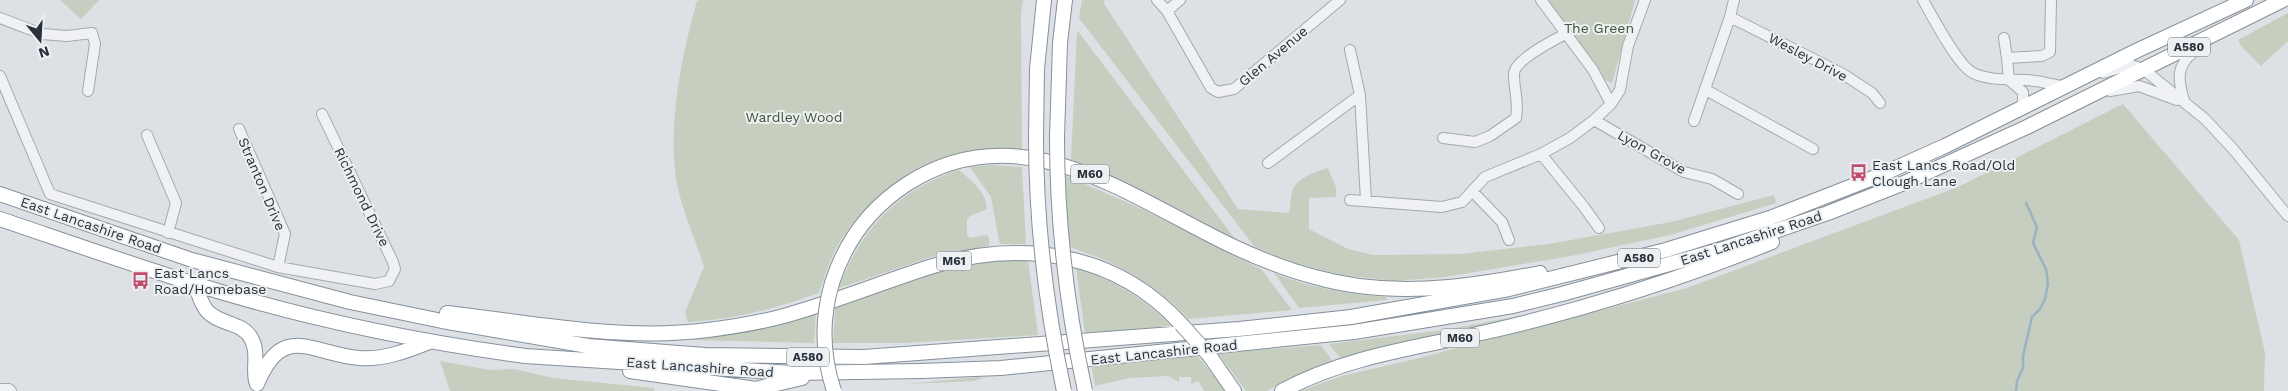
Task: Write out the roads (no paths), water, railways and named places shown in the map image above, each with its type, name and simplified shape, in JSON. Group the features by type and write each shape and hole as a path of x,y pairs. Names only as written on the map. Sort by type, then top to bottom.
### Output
{"highway":[{"path":"1044,0 1037,69 1037,206 1048,306 1064,391"},
{"name":"M60","path":"1065,0 1060,43 1057,137 1060,216 1070,312 1085,391"},
{"name":"East Lancashire Road","path":"0,194 211,265 350,302 442,321 622,350 784,357 890,357 1239,329 1351,317 1509,289 1666,250 1770,218 1850,188 2020,109 2064,86 2246,0"},
{"name":"East Lancashire Road","path":"0,219 195,284 306,314 429,342 525,356 819,373 921,372 1010,367 1296,339 1459,316 1562,294 1654,270 1776,232 1904,183 2081,100 2283,0"},
{"name":"M60","path":"834,391 827,368 824,339 826,310 832,283 845,250 858,228 879,205 901,188 925,174 947,165 973,158 1006,156 1043,160 1076,169 1106,181 1225,243 1278,267 1317,278 1384,289 1414,290 1466,286 1666,250"},
{"name":"M60","path":"1282,391 1309,376 1354,361 1496,330 1640,288 1750,251 1803,228 1828,213"},
{"name":"M61","path":"716,329 779,317 935,266 980,256 1006,253 1057,256 1100,267 1145,292 1181,324 1209,355 1234,391"},
{"path":"195,284 202,303 210,314 221,321 241,328 251,338 256,352 257,388"},
{"name":"A580","path":"350,302 628,334 678,333 716,329"},
{"path":"257,388 270,359 278,352 292,346 304,345 357,358 370,358 409,350 429,342"},
{"name":"A580","path":"525,356 763,390"},
{"path":"763,390 819,373"}],"street":[{"name":"Glen Avenue","path":"1157,0 1167,11 1211,88 1218,92 1234,89 1340,0"},
{"path":"1167,11 1180,0"},
{"path":"1541,0 1593,70 1611,104"},
{"path":"1350,200 1442,207 1462,202 1485,177 1541,154 1570,138 1611,104 1620,90 1628,46 1645,0"},
{"path":"1694,121 1706,90 1734,0"},
{"path":"1922,0 1967,69 1990,78 2035,81 2064,86 2131,65 2143,70 2205,119 2233,149 2288,216"},
{"path":"2007,58 2042,56 2050,52 2051,0"},
{"name":"Wesley Drive","path":"1730,17 1843,74 1872,93 1880,103"},
{"path":"0,18 42,34 57,36 92,33 95,44 86,72 88,91"},
{"path":"2185,103 2179,78 2184,60 2192,52 2234,25"},
{"path":"1443,138 1475,142 1490,136 1516,118 1518,104 1513,73 1519,63 1565,34"},
{"path":"2004,38 2009,80 2023,92 2023,102 2020,109"},
{"path":"1350,50 1360,96 1366,200"},
{"name":"East Lancashire Road","path":"0,76 50,194 278,267 375,284 389,281"},
{"path":"2081,100 2119,88 2139,86 2185,103"},
{"path":"1706,90 1813,149"},
{"path":"1268,163 1360,96"},
{"name":"Richmond Drive","path":"322,114 393,262 395,268 389,281"},
{"name":"Lyon Grove","path":"1594,120 1684,172 1712,179 1738,194"},
{"name":"Stranton Drive","path":"239,129 285,234 278,267"},
{"path":"147,135 176,203 168,233"},
{"path":"1541,154 1584,206 1599,228"},
{"path":"1472,191 1502,222 1509,240"},
{"path":"211,265 216,248"},
{"path":"0,389 9,389 11,391"}],"waterway":[{"path":"2016,391 2017,381 2023,368 2023,356 2032,317 2040,309 2045,299 2048,284 2046,269 2033,243 2037,227 2026,203"}],"place":[{"name":"East Lancs Road/Old Clough Lane","path":"1858,173"},
{"name":"East Lancs Road/Homebase","path":"140,281"}],"park label":[{"name":"The Green","path":"1599,28"},
{"name":"Wardley Wood","path":"794,117"}]}
